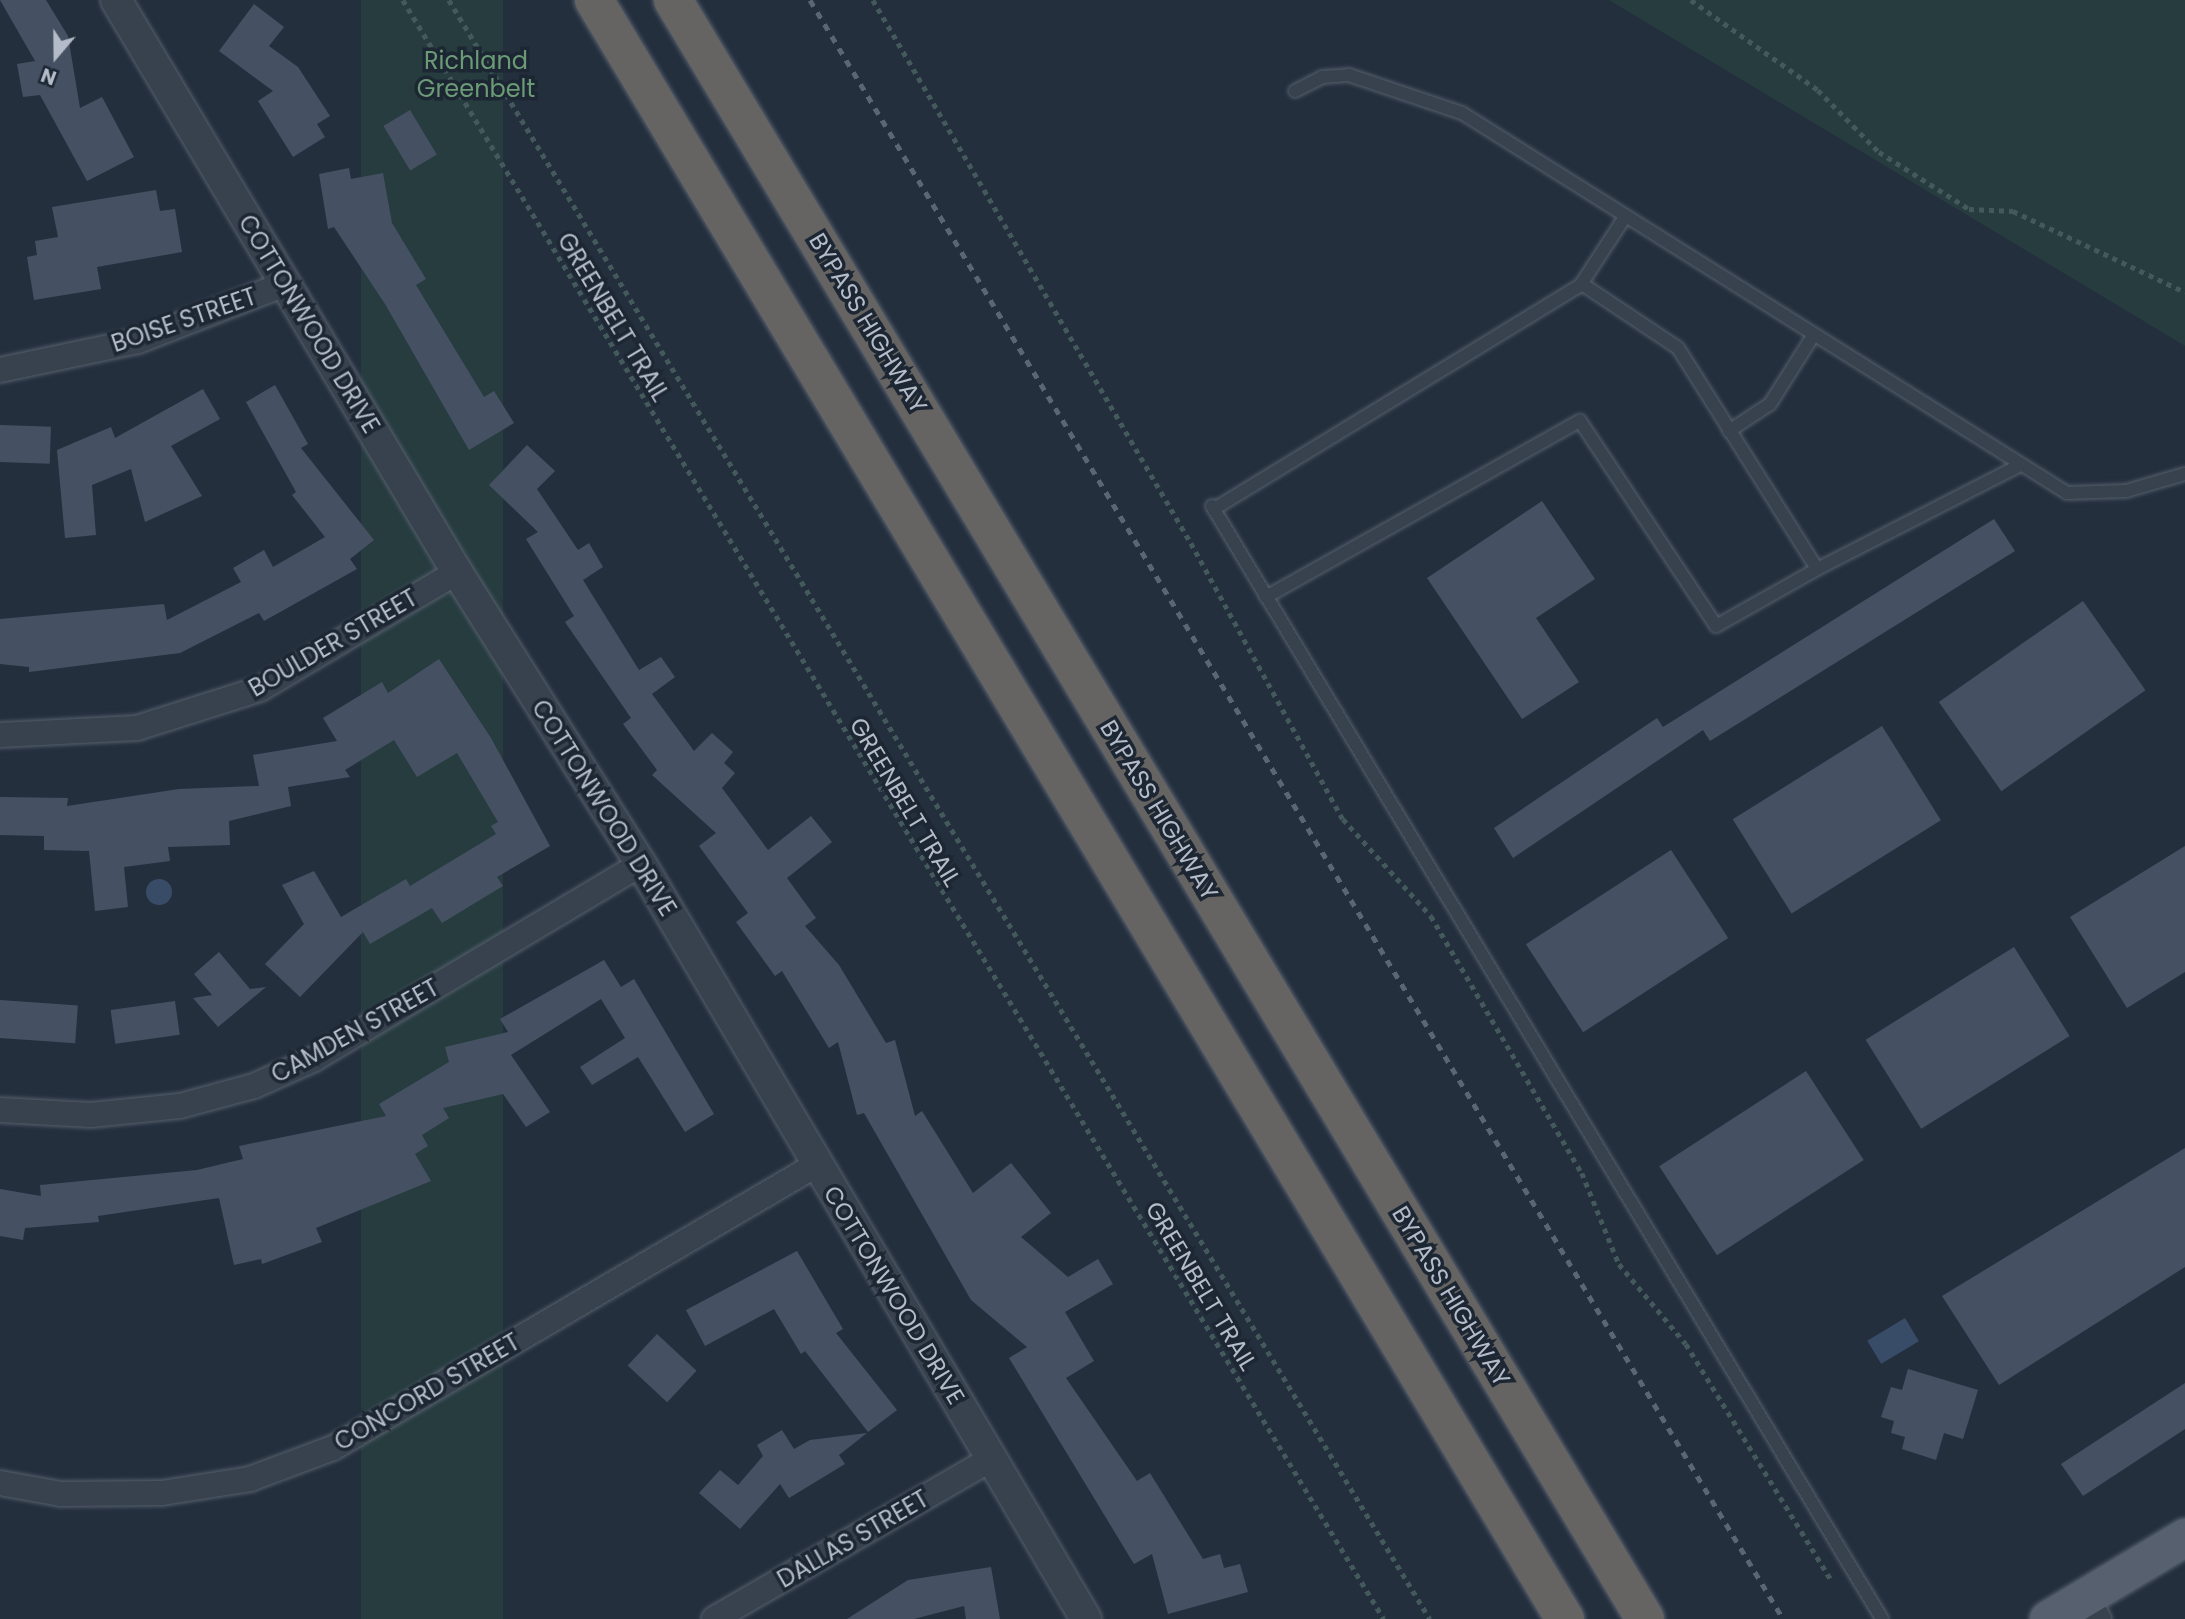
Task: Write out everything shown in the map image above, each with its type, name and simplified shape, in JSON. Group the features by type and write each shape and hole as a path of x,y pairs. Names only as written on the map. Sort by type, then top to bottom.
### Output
{"highway":[{"path":"594,0 1565,1619"},
{"name":"BYPASS HIGHWAY","path":"674,0 1645,1619"}],"main road":[{"path":"2048,1619 2092,1608 2185,1537"}],"street":[{"name":"COTTONWOOD DRIVE","path":"116,0 457,572 641,864 1086,1619"},
{"name":"BOISE STREET","path":"0,370 138,341 285,284"},
{"name":"BOULDER STREET","path":"0,735 137,728 260,689 457,572"},
{"name":"CAMDEN STREET","path":"0,1110 91,1115 180,1106 254,1086 314,1059 641,864"},
{"name":"CONCORD STREET","path":"0,1483 61,1494 162,1493 250,1479 333,1448 816,1165"},
{"name":"DALLAS STREET","path":"714,1619 993,1458"}],"lane":[{"path":"1295,91 1322,76 1349,75 1457,111 2018,466 2067,493 2126,491 2185,474"},
{"path":"1625,217 1582,284 1213,508 1882,1619"},
{"path":"1582,284 1678,348 1817,569"},
{"path":"1729,431 1770,404 1813,336"},
{"path":"1266,597 1580,421 1716,626 1817,569 2018,466"}],"path":[{"name":"GREENBELT TRAIL","path":"403,0 1384,1619"},
{"path":"449,0 1430,1619"},
{"path":"873,0 1191,543 1343,819 1431,916 1582,1173 1619,1264 1686,1344 1834,1585"},
{"path":"1691,0 1818,90 1879,152 1969,209 2013,211 2185,292"}],"green space":[{"name":"Richland Greenbelt","path":"361,0 503,0 503,1619 361,1619"},
{"path":"1609,0 2185,0 2185,346"}],"water":[{"path":"159,879 168,883 172,892 168,901 159,905 150,901 146,892 150,883"},
{"path":"1905,1318 1919,1341 1881,1364 1867,1341"}],"building":[{"path":"0,0 46,0 68,36 80,108 102,97 134,157 87,181 40,95 23,97 17,64 35,61"},
{"path":"254,4 284,27 269,46 298,67 330,116 317,124 325,137 293,157 258,101 273,91 219,51"},
{"path":"410,110 437,155 410,171 383,126"},
{"path":"349,168 351,179 383,173 392,223 426,279 416,285 484,397 494,391 514,423 469,450 385,304 334,227 328,229 319,174"},
{"path":"156,190 160,211 175,209 182,252 97,267 101,289 34,300 27,257 37,255 35,241 58,237 52,207"},
{"path":"275,385 308,444 301,448 374,540 350,559 357,569 264,621 259,613 180,653 29,672 29,667 0,664 0,619 164,604 167,620 241,582 233,568 264,550 273,567 325,537 292,495 296,492 246,402"},
{"path":"203,389 220,419 171,446 202,496 145,522 131,469 92,485 96,535 65,538 57,450 111,427 115,438"},
{"path":"0,425 51,427 50,464 0,462"},
{"path":"527,445 555,471 537,489 578,550 589,543 603,567 583,580 639,670 661,657 675,677 652,694 694,751 712,733 733,752 724,763 735,773 722,788 768,850 811,816 832,842 787,878 816,918 805,926 839,965 886,1043 895,1040 915,1116 922,1111 973,1193 1011,1163 1051,1213 1021,1237 1068,1277 1098,1259 1113,1284 1065,1312 1094,1361 1066,1378 1137,1481 1150,1473 1203,1559 1220,1554 1224,1568 1240,1564 1248,1592 1168,1614 1152,1554 1134,1564 1009,1358 1027,1347 971,1300 864,1113 857,1115 838,1042 829,1048 782,971 775,976 736,922 748,913 699,846 716,833 652,775 657,770 623,724 631,718 565,622 574,616 526,539 538,532 489,485"},
{"path":"1542,501 1595,579 1536,618 1579,682 1522,719 1427,578"},
{"path":"1994,519 2015,551 1710,741 1703,730 1513,858 1494,828 1657,718 1663,727"},
{"path":"2083,601 2146,690 2001,791 1939,702"},
{"path":"439,659 491,738 550,846 497,877 503,886 442,923 432,908 370,944 363,932 300,997 265,964 304,924 282,885 314,871 341,917 406,879 410,886 496,834 491,826 498,822 457,753 417,777 394,740 345,770 350,777 288,787 291,806 229,821 230,845 168,847 170,861 124,867 128,907 95,911 89,851 44,850 44,836 0,835 0,797 68,798 67,806 179,789 259,786 253,755 337,741 323,718 382,682 388,693"},
{"path":"1882,726 1941,820 1792,913 1733,819"},
{"path":"2185,846 2185,972 2127,1008 2070,917"},
{"path":"1671,850 1728,938 1583,1032 1526,944"},
{"path":"2014,947 2070,1036 1921,1129 1866,1040"},
{"path":"219,952 250,989 266,987 218,1027 193,998 212,995 194,974"},
{"path":"604,960 621,987 634,979 714,1114 685,1132 638,1057 592,1085 580,1067 625,1038 601,999 511,1055 550,1112 526,1127 503,1094 443,1108 449,1118 422,1135 428,1146 415,1154 431,1181 316,1228 322,1242 262,1264 261,1259 234,1265 219,1198 98,1216 99,1222 25,1228 23,1240 0,1236 0,1189 41,1196 40,1185 197,1170 243,1159 239,1146 386,1116 379,1104 449,1062 445,1047 508,1032 500,1019"},
{"path":"0,1000 78,1005 75,1043 0,1038"},
{"path":"175,1001 180,1035 115,1044 111,1010"},
{"path":"1806,1071 1864,1160 1717,1255 1659,1166"},
{"path":"2185,1148 2185,1267 1999,1385 1942,1296"},
{"path":"797,1251 843,1329 836,1333 897,1410 868,1432 805,1351 801,1354 774,1309 705,1346 686,1310"},
{"path":"657,1334 696,1371 667,1402 628,1365"},
{"path":"1908,1369 1978,1390 1963,1439 1944,1433 1936,1460 1902,1449 1905,1437 1891,1433 1894,1421 1881,1417 1891,1387 1902,1390"},
{"path":"2185,1383 2185,1429 2083,1496 2061,1464"},
{"path":"782,1430 794,1449 810,1440 867,1433 839,1455 845,1464 789,1498 780,1484 740,1529 699,1493 720,1470 738,1485 763,1456 757,1445"},
{"path":"991,1567 1000,1619 966,1619 964,1606 914,1619 847,1619 908,1580"}],"railway":[{"path":"810,0 1783,1619"}]}
